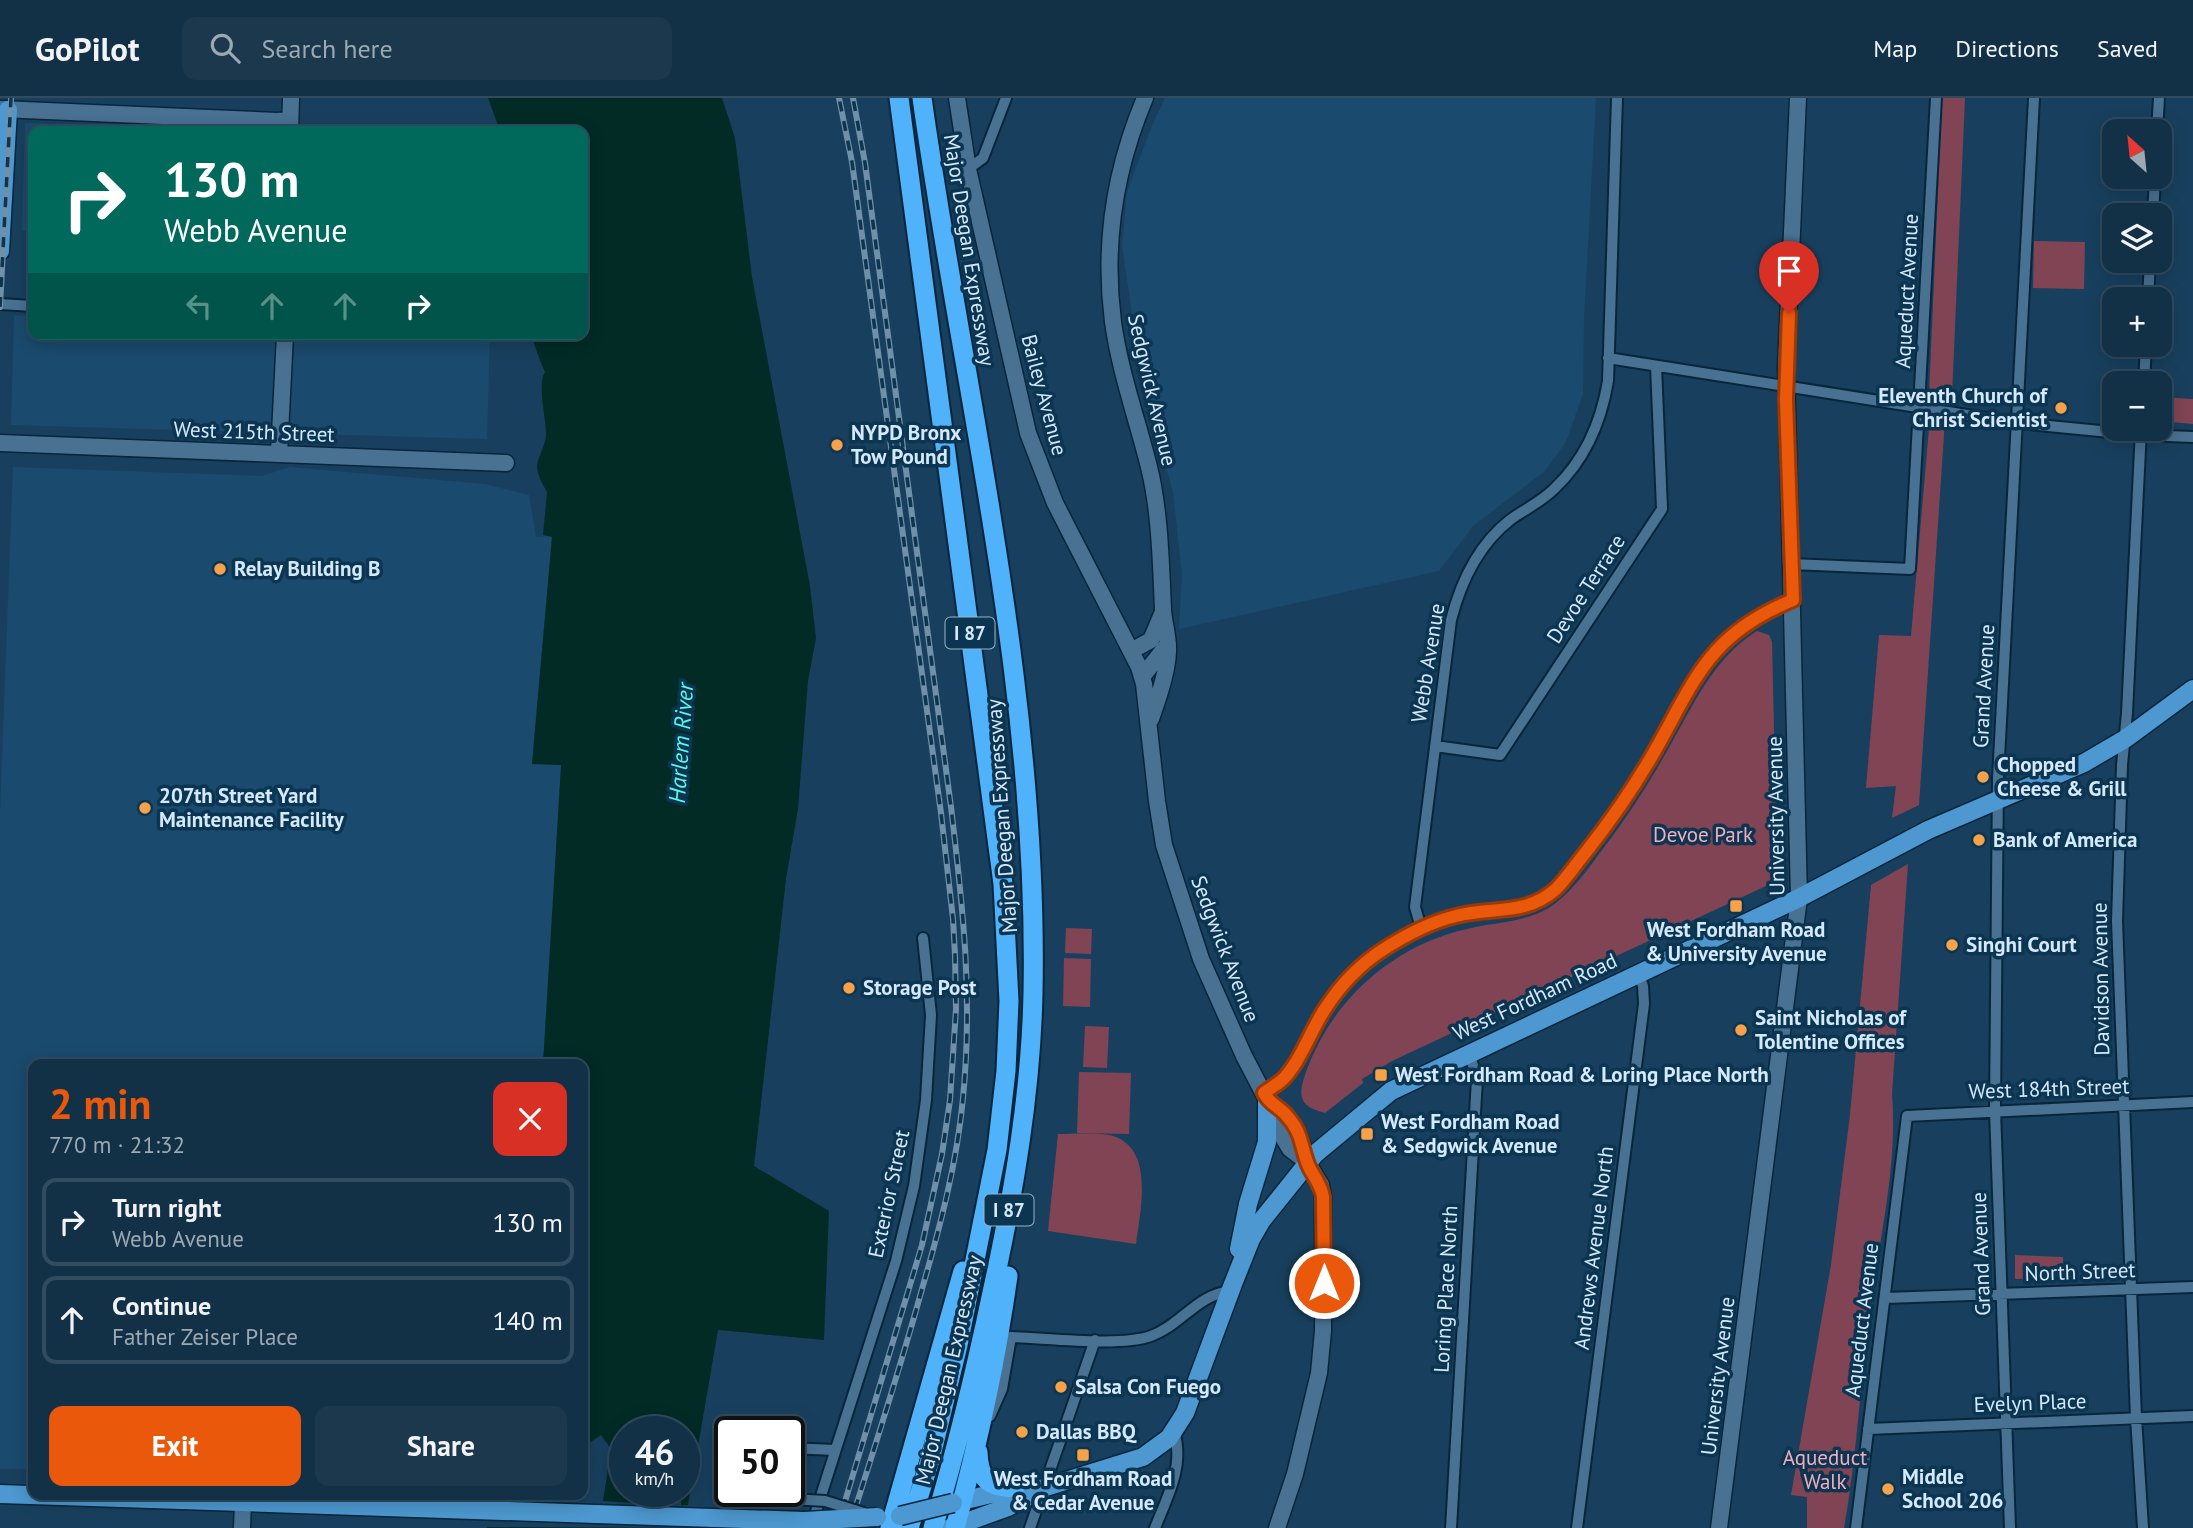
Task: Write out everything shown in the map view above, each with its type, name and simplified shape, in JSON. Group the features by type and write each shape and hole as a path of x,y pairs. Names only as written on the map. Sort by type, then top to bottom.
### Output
{"highway":[{"name":"Major Deegan Expressway","path":"892,1520 993,1170 1002,1111 1008,1040 1008,962 1003,884 899,98"},
{"name":"Major Deegan Expressway","path":"922,98 1003,601 1024,757 1034,955 1032,1034 1019,1152 984,1333 933,1528"},
{"path":"953,1527 958,1502 979,1438 992,1378 1008,1277 1019,1152"},
{"path":"979,1438 978,1461 984,1479 995,1486 1015,1488"}],"main road":[{"path":"0,251 5,111"},
{"name":"West Fordham Road","path":"953,1527 1008,1507 1043,1489 1143,1457 1163,1444 1185,1413 1231,1287 1256,1229 1307,1163 1331,1139 1391,1091 1799,898 1928,830 2084,763 2125,739 2193,689"},
{"path":"1231,1287 1248,1204 1267,1142 1266,1096"},
{"name":"West Fordham Road","path":"281,1500 806,1523 892,1520 1015,1488 1043,1489"},
{"name":"West Fordham Road","path":"0,1494 28,1494"},
{"name":"West Fordham Road","path":"806,1523 828,1528"}],"street":[{"path":"5,111 277,121 290,125 291,98"},
{"name":"Bailey Avenue","path":"957,98 968,169 1028,433 1055,503 1131,651 1143,681"},
{"path":"968,169 983,158 1006,98"},
{"name":"Sedgwick Avenue","path":"1144,98 1121,164 1114,202 1110,288 1120,360 1150,470 1164,580 1163,611 1168,654 1149,724"},
{"name":"Webb Avenue","path":"1422,928 1415,906 1451,620 1463,580 1494,536 1552,491 1581,458 1599,421 1605,401 1617,98"},
{"name":"University Avenue","path":"1719,1528 1799,898 1786,387 1798,98"},
{"name":"Aqueduct Avenue","path":"1791,564 1910,569 1936,98"},
{"name":"Grand Avenue","path":"2010,1528 1995,1110 1998,800 2034,98"},
{"path":"2158,119 2159,98"},
{"path":"0,304 28,306"},
{"path":"279,454 285,340"},
{"path":"1608,358 2018,423 2102,429"},
{"name":"Devoe Terrace","path":"1435,746 1500,755 1662,509 1656,366"},
{"path":"2172,435 2193,437"},
{"name":"Davidson Avenue","path":"2141,441 2117,921 2136,1418 2143,1528"},
{"name":"West 215th Street","path":"0,443 506,463"},
{"path":"1266,1096 1287,1075 1324,1010 1354,971 1384,949 1422,928 1456,916 1525,907 1554,890 1567,878 1628,795 1690,685 1708,659 1738,630 1757,617 1793,600"},
{"name":"Sedgwick Avenue","path":"1131,651 1152,640 1163,611"},
{"path":"1143,681 1168,644"},
{"name":"Sedgwick Avenue","path":"1143,681 1164,845 1201,959 1244,1056 1266,1096 1286,1114 1301,1137 1307,1163 1321,1185 1323,1197 1323,1331 1319,1374 1295,1474 1277,1528"},
{"name":"Exterior Street","path":"806,1523 835,1450 901,1242 914,1186 926,1100 932,1015 923,938"},
{"name":"Andrews Avenue North","path":"1577,1528 1644,1004 1643,986 1638,973"},
{"name":"Loring Place North","path":"1451,1528 1477,1079 1469,1052"},
{"name":"West 184th Street","path":"1906,1116 2193,1102"},
{"name":"Aqueduct Avenue","path":"1856,1528 1906,1116"},
{"path":"979,1438 1000,1394 1011,1336 1095,1340 1151,1336 1204,1299 1231,1287"},
{"name":"North Street","path":"1885,1298 2193,1287"},
{"path":"1030,1528 1095,1340"},
{"name":"Evelyn Place","path":"1868,1429 2193,1416"},
{"path":"1155,1528 1177,1472 1178,1448 1174,1432"},
{"path":"805,1449 835,1450"},
{"path":"242,1528 243,1500"},
{"path":"805,1500 825,1501 892,1520"}],"shaded area":[{"path":"1165,98 1596,98 1584,318 1583,394 1566,442 1545,471 1473,526 1439,571 1179,629 1182,574 1173,493 1141,374 1122,246 1127,192"},
{"path":"25,123 106,126 28,126 28,232 22,230"},
{"path":"14,315 28,316 28,340 490,340 487,439 11,425"},
{"path":"13,467 262,476 290,467 485,484 529,495 536,537 552,536 532,763 562,765 543,1059 28,1059 28,1469 0,1469 0,813"}],"green space":[{"path":"1942,98 1965,98 1952,396 1929,395"},
{"path":"2034,241 2085,242 2084,289 2033,288"},
{"path":"2172,398 2193,399 2193,424 2172,422"},
{"path":"1930,417 1945,420 1919,805 1892,818 1896,786 1866,788 1879,635 1911,636"},
{"name":"Devoe Park","path":"1757,631 1769,635 1772,642 1777,860 1773,878 1768,885 1392,1061 1362,1079 1363,1083 1325,1113 1306,1104 1301,1096 1305,1075 1330,1024 1347,1001 1389,963 1439,937 1536,914 1557,902 1580,880 1634,805 1715,670 1741,642"},
{"name":"Aqueduct Walk","path":"1908,864 1892,1094 1890,1175 1870,1311 1844,1528 1807,1528 1807,1497 1791,1495 1831,1265 1850,1115 1871,885"},
{"path":"1066,928 1092,929 1091,954 1065,953"},
{"path":"1064,958 1091,959 1090,1007 1063,1006"},
{"path":"1085,1026 1109,1027 1107,1068 1083,1067"},
{"path":"1079,1072 1131,1073 1129,1134 1077,1133"},
{"path":"1058,1134 1113,1136 1126,1143 1135,1154 1142,1183 1136,1244 1048,1231"},
{"path":"2015,1255 2063,1257 2063,1278 2015,1279"}],"water":[{"name":"Harlem River","path":"488,98 722,98 735,138 752,277 810,586 816,638 808,681 798,809 786,879 754,1166 829,1211 824,1340 718,1330 700,1435 700,1416 609,1416 609,1507 688,1507 684,1528 487,1528 491,1500 588,1500 588,1059 543,1059 561,765 532,764 552,537 543,535 547,492 537,466 546,438 545,372 532,340 588,340 588,126 498,126"}],"pier":[{"path":"601,1435 609,1446 603,1501 609,1501 609,1507 692,1507 688,1528 484,1527 488,1500 588,1500 588,1444"}],"railway":[{"path":"0,307 11,98"},
{"path":"837,1528 922,1245 942,1154 950,1100 956,1009 953,919 941,813 852,162 839,98"},
{"path":"849,1528 905,1349 947,1195 963,1098 967,1024 963,917 951,807 865,163 853,98"}],"place":[{"name":"Eleventh Church of Christ Scientist","path":"2061,408"},
{"name":"NYPD Bronx Tow Pound","path":"837,445"},
{"name":"Relay Building B","path":"220,569"},
{"name":"Chopped Cheese & Grill","path":"1983,777"},
{"name":"207th Street Yard Maintenance Facility","path":"145,808"},
{"name":"Bank of America","path":"1979,840"},
{"name":"West Fordham Road & University Avenue","path":"1736,906"},
{"name":"Singhi Court","path":"1952,945"},
{"name":"Storage Post","path":"849,988"},
{"name":"Saint Nicholas of Tolentine Offices","path":"1741,1030"},
{"name":"West Fordham Road & Loring Place North","path":"1381,1075"},
{"name":"West Fordham Road & Sedgwick Avenue","path":"1367,1134"},
{"name":"Salsa Con Fuego","path":"1061,1387"},
{"name":"Dallas BBQ","path":"1022,1432"},
{"name":"West Fordham Road & Cedar Avenue","path":"1083,1455"},
{"name":"Middle School 206","path":"1888,1489"}],"route":[{"path":"1324,1283 1321,1185 1307,1163 1301,1137 1286,1114 1267,1100 1264,1093 1287,1075 1324,1010 1354,971 1384,949 1422,928 1456,916 1525,907 1540,900 1567,878 1628,795 1650,760 1685,692 1708,659 1738,630 1757,617 1793,600 1786,399 1789,313"}]}
